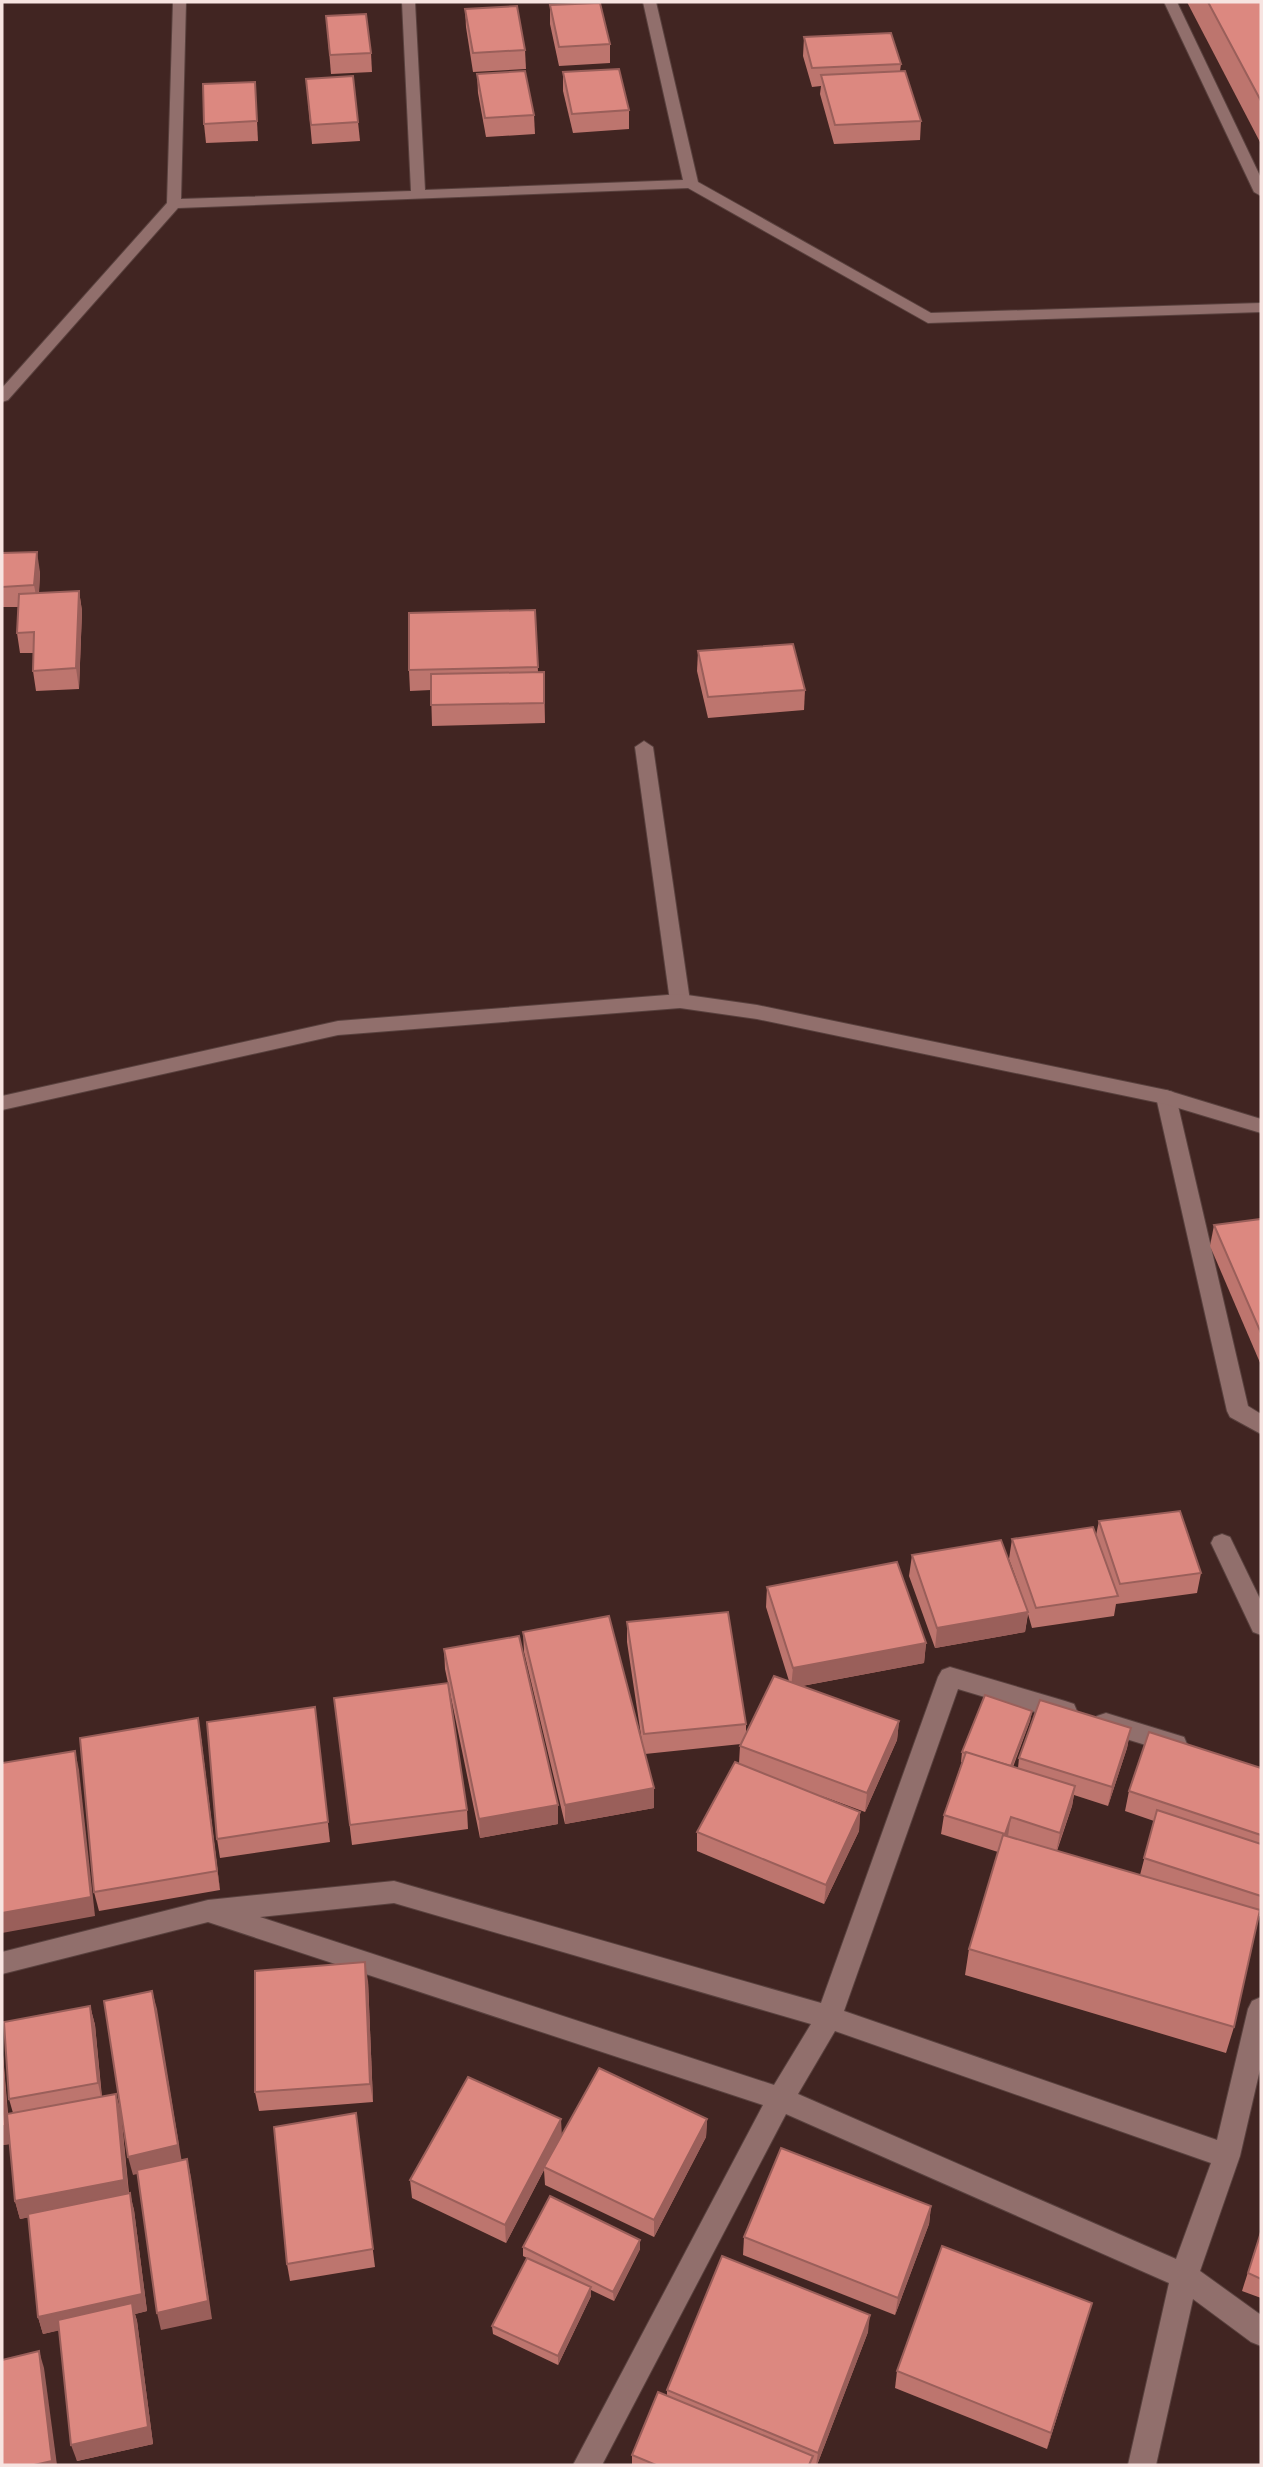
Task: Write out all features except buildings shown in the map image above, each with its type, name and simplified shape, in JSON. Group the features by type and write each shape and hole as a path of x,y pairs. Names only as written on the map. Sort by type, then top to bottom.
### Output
{"street":[{"path":"2,397 174,204 179,2"},
{"path":"408,2 418,194"},
{"path":"650,2 691,184"},
{"path":"1170,2 1261,192"},
{"path":"174,204 691,184 928,318 1261,308"},
{"path":"644,747 680,1000"},
{"path":"2,1103 338,1028 680,1000 757,1012 1166,1097 1261,1126"},
{"path":"1166,1097 1238,1412 1261,1425"},
{"path":"1222,1544 1261,1625"},
{"path":"587,2465 780,2099 829,2017 950,1676 1196,1750"},
{"path":"2,1962 208,1911 394,1892 829,2017 1227,2156"},
{"path":"208,1911 780,2099 1184,2276 1261,2332"},
{"path":"1142,2465 1184,2276 1227,2156 1261,2009"}]}
